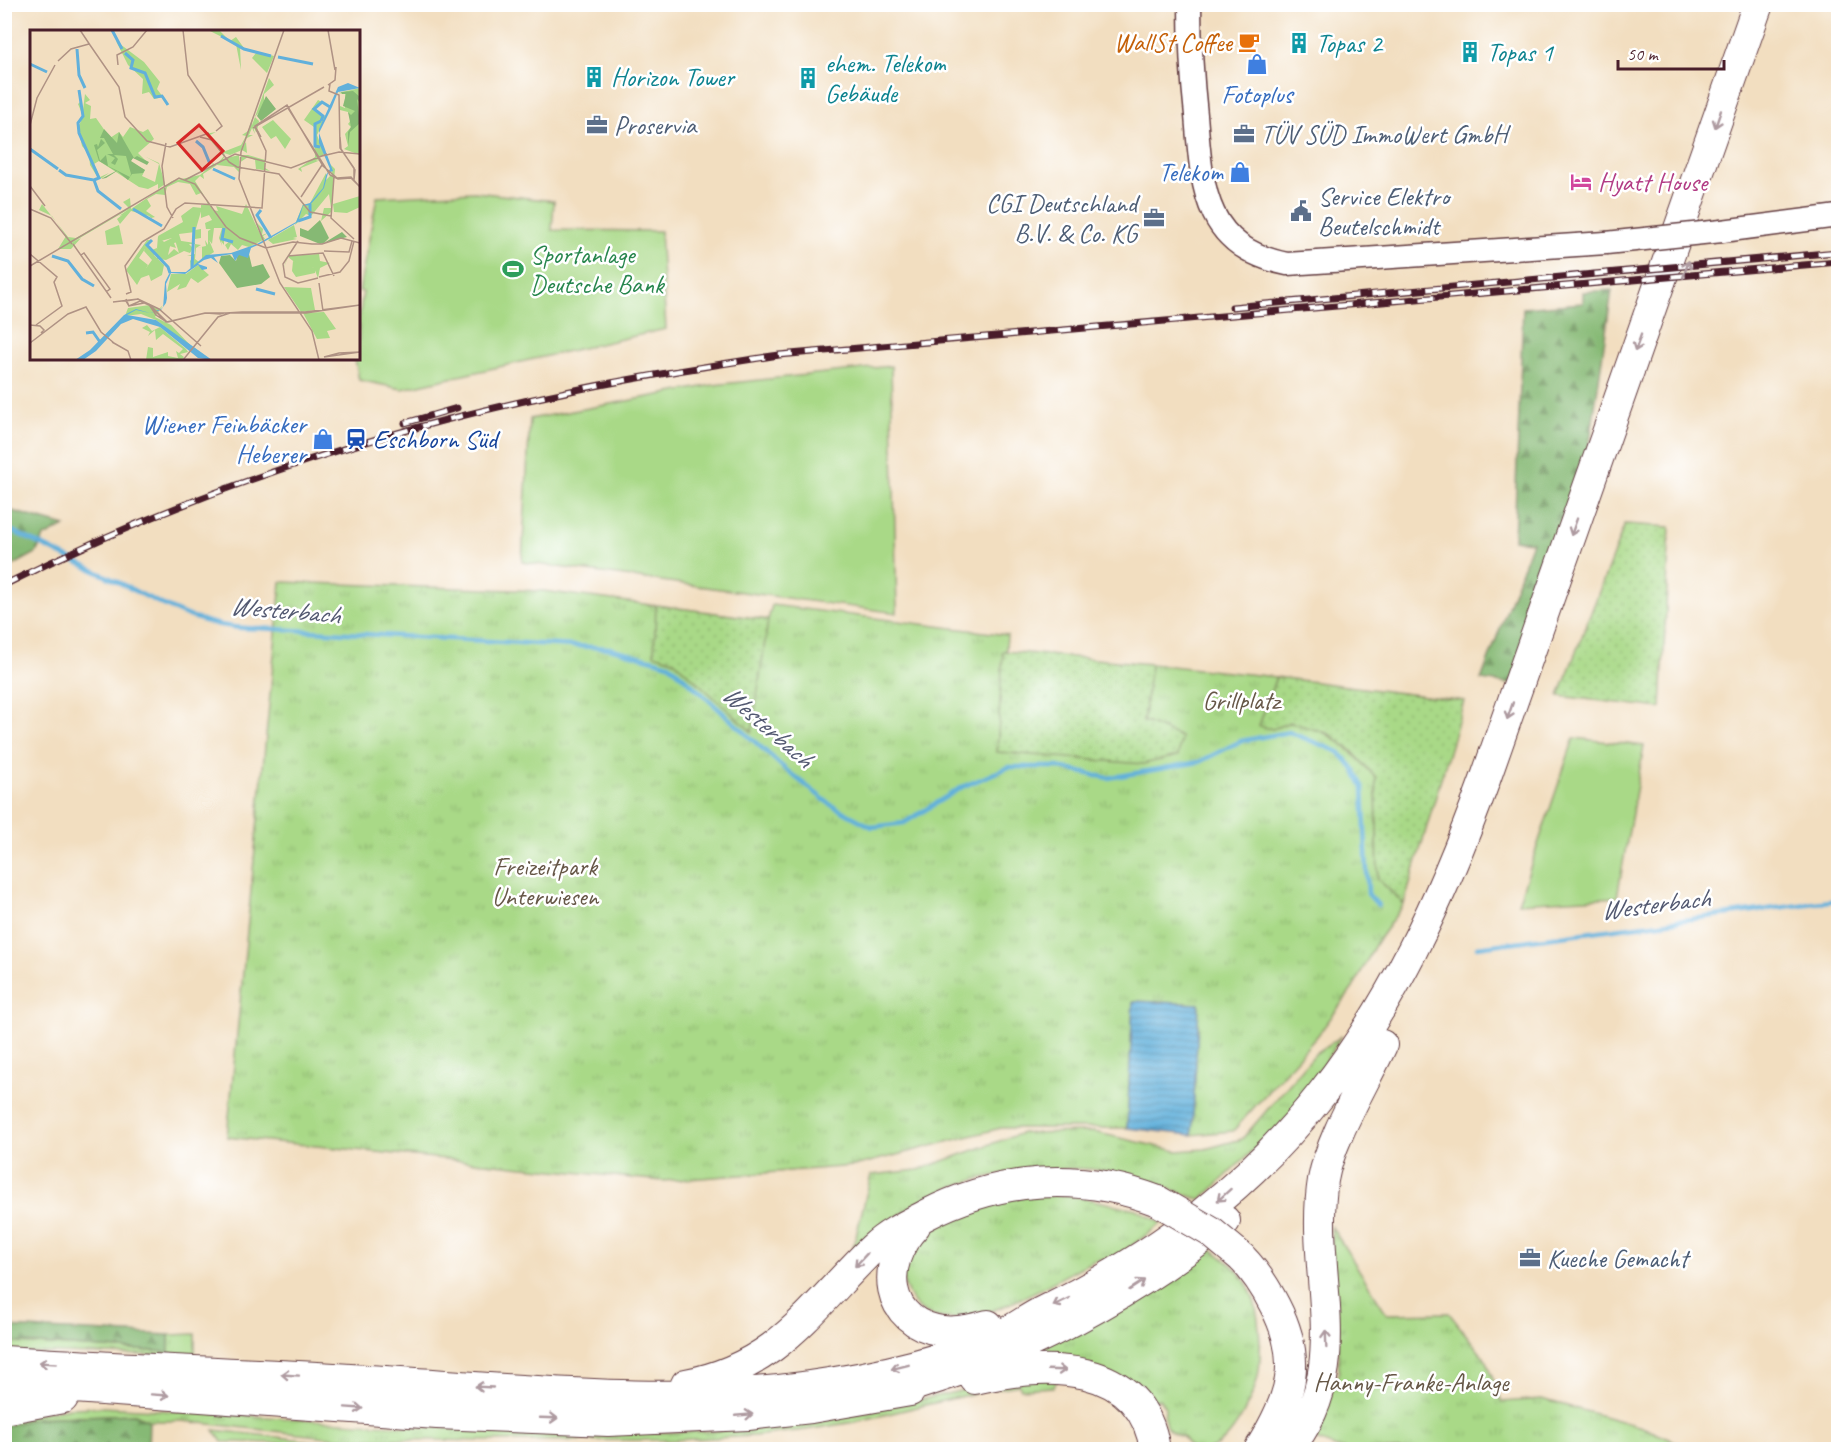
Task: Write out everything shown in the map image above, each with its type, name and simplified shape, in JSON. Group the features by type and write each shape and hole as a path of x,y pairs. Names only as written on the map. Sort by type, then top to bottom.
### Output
{"highway":[{"path":"4,1360 677,1396 803,1387 928,1360 1008,1331 1142,1255 1216,1202 1281,1143 1309,1112 1353,1053 1385,1004 1415,950 1458,857 1758,4"},
{"path":"892,1393 997,1357 1065,1325 1119,1297 1192,1247 1229,1218 1294,1158 1324,1124 1382,1045 1403,1011 1447,926 1504,786 1778,4"},
{"path":"1270,1437 1315,1405 1326,1368 1326,1326 1318,1246 1318,1213 1324,1176 1333,1148 1382,1045"},
{"path":"585,1392 699,1382 755,1359 806,1320 873,1247 895,1230 970,1195 1030,1182 1090,1183 1118,1188 1158,1202 1211,1232 1241,1257 1265,1286 1272,1300 1276,1362 1270,1437"},
{"path":"925,1215 902,1241 892,1263 893,1287 909,1315 921,1324 944,1331 968,1330 1008,1318 1032,1316"},
{"path":"4,1383 101,1392 437,1414 608,1421 748,1415 811,1408 954,1384 999,1374 1060,1369 1091,1374 1116,1386 1141,1412 1155,1449"},
{"path":"4,1409 101,1392"}],"street":[{"path":"1190,5 1194,95 1202,183 1208,204 1218,221 1243,248 1264,260 1287,264 1605,243 1839,216"}],"green space":[{"name":"Sportanlage Deutsche Bank","path":"475,192 554,201 552,230 660,231 666,329 402,389 359,380 355,360 360,360 360,312 363,292 360,291 360,286 377,197"},
{"path":"1612,290 1582,496 1515,685 1481,680 1532,542 1514,540 1523,308 1583,303 1583,292"},
{"path":"891,366 897,613 522,562 530,419 713,385"},
{"path":"5,509 65,526 44,537 36,553 5,570"},
{"path":"1625,524 1670,527 1661,708 1559,696"},
{"name":"Freizeitpark Unterwiesen","path":"281,582 543,591 768,620 772,605 1007,635 998,752 1180,737 1143,721 1151,664 1276,677 1260,726 1275,727 1292,723 1317,729 1349,750 1376,778 1378,879 1404,904 1376,943 1353,988 1318,1035 1233,1131 1192,1135 1199,1004 1133,1001 1127,1128 1001,1128 854,1166 663,1181 227,1137"},
{"path":"656,605 768,620 752,732 673,660 654,654"},
{"path":"1003,651 1151,664 1143,721 1181,737 1178,756 1143,764 997,752"},
{"path":"1276,677 1464,701 1404,904 1378,879 1376,778 1352,751 1329,734 1290,722 1273,729 1259,726"},
{"path":"1574,738 1644,746 1617,897 1518,903"},
{"path":"1342,1036 1289,1116 1201,1200 1127,1174 1106,1171 1058,1169 1009,1173 942,1191 896,1217 853,1248 871,1175 918,1170 1022,1133 1094,1132 1177,1151 1205,1149 1242,1139 1316,1053"},
{"path":"1067,1195 1136,1209 1162,1223 1113,1257 1094,1261 1010,1304 987,1312 965,1318 944,1318 925,1313 911,1300 900,1271 927,1227 1010,1197"},
{"name":"Hanny-Franke-Anlage","path":"1331,1226 1387,1314 1449,1313 1485,1359 1502,1402 1542,1399 1642,1427 1692,1449 1342,1450 1313,1439 1339,1371"},
{"path":"1208,1246 1233,1266 1247,1285 1254,1299 1260,1341 1260,1362 1254,1391 1234,1428 1218,1445 1207,1450 1191,1449 1183,1437 1172,1433 1166,1427 1165,1407 1159,1399 1151,1402 1014,1360 1155,1283 1163,1287 1168,1283 1168,1275"},
{"path":"5,1327 169,1335 169,1352 5,1342"},
{"path":"195,1334 195,1356 5,1352 4,1342 168,1352 169,1335"},
{"path":"1059,1375 1054,1387 1021,1389 1019,1385 988,1390 855,1422 754,1436 675,1440 483,1441 335,1438 182,1421 149,1421 135,1414 36,1418 5,1426 4,1419 70,1408 101,1407 506,1431 587,1433 749,1429 827,1419 981,1387"},
{"path":"135,1414 149,1421 148,1449 5,1449 5,1426 36,1418"},
{"path":"214,1430 340,1444 222,1442"}],"water":[{"path":"1133,1001 1199,1004 1192,1135 1127,1128"}],"waterway":[{"name":"Westerbach","path":"4,527 164,605 219,625 238,628 609,648 669,664 785,769 831,805 872,827 904,823 962,787 1009,767 1057,767 1108,778 1199,762 1241,741 1289,732 1339,752 1354,769 1363,787 1368,894 1378,905"},
{"name":"Westerbach","path":"1477,947 1838,900"}],"railway":[{"path":"1232,307 1838,252"},
{"path":"4,585 135,525 270,473 407,430 477,412 634,379 779,355 1838,262"},
{"path":"405,423 457,408"}],"place":[{"name":"WallSt Coffee","path":"1249,42"},
{"name":"Topas 2","path":"1299,43"},
{"name":"Topas 1","path":"1470,52"},
{"name":"Fotoplus","path":"1257,64"},
{"name":"Horizon Tower","path":"594,77"},
{"name":"ehem. Telekom Gebäude","path":"808,78"},
{"name":"Proservia","path":"597,125"},
{"name":"TÜV SÜD ImmoWert GmbH","path":"1244,134"},
{"name":"Telekom","path":"1240,172"},
{"name":"Hyatt House","path":"1581,182"},
{"name":"Service Elektro Beutelschmidt","path":"1301,211"},
{"name":"CGI Deutschland B.V. & Co. KG","path":"1154,218"},
{"name":"Sportanlage Deutsche Bank","path":"513,269"},
{"name":"Wiener Feinbäcker Heberer","path":"323,439"},
{"name":"Eschborn Süd","path":"356,439"},
{"name":"Kueche Gemacht","path":"1530,1258"}],"park label":[{"name":"Grillplatz","path":"1241,700"}]}
